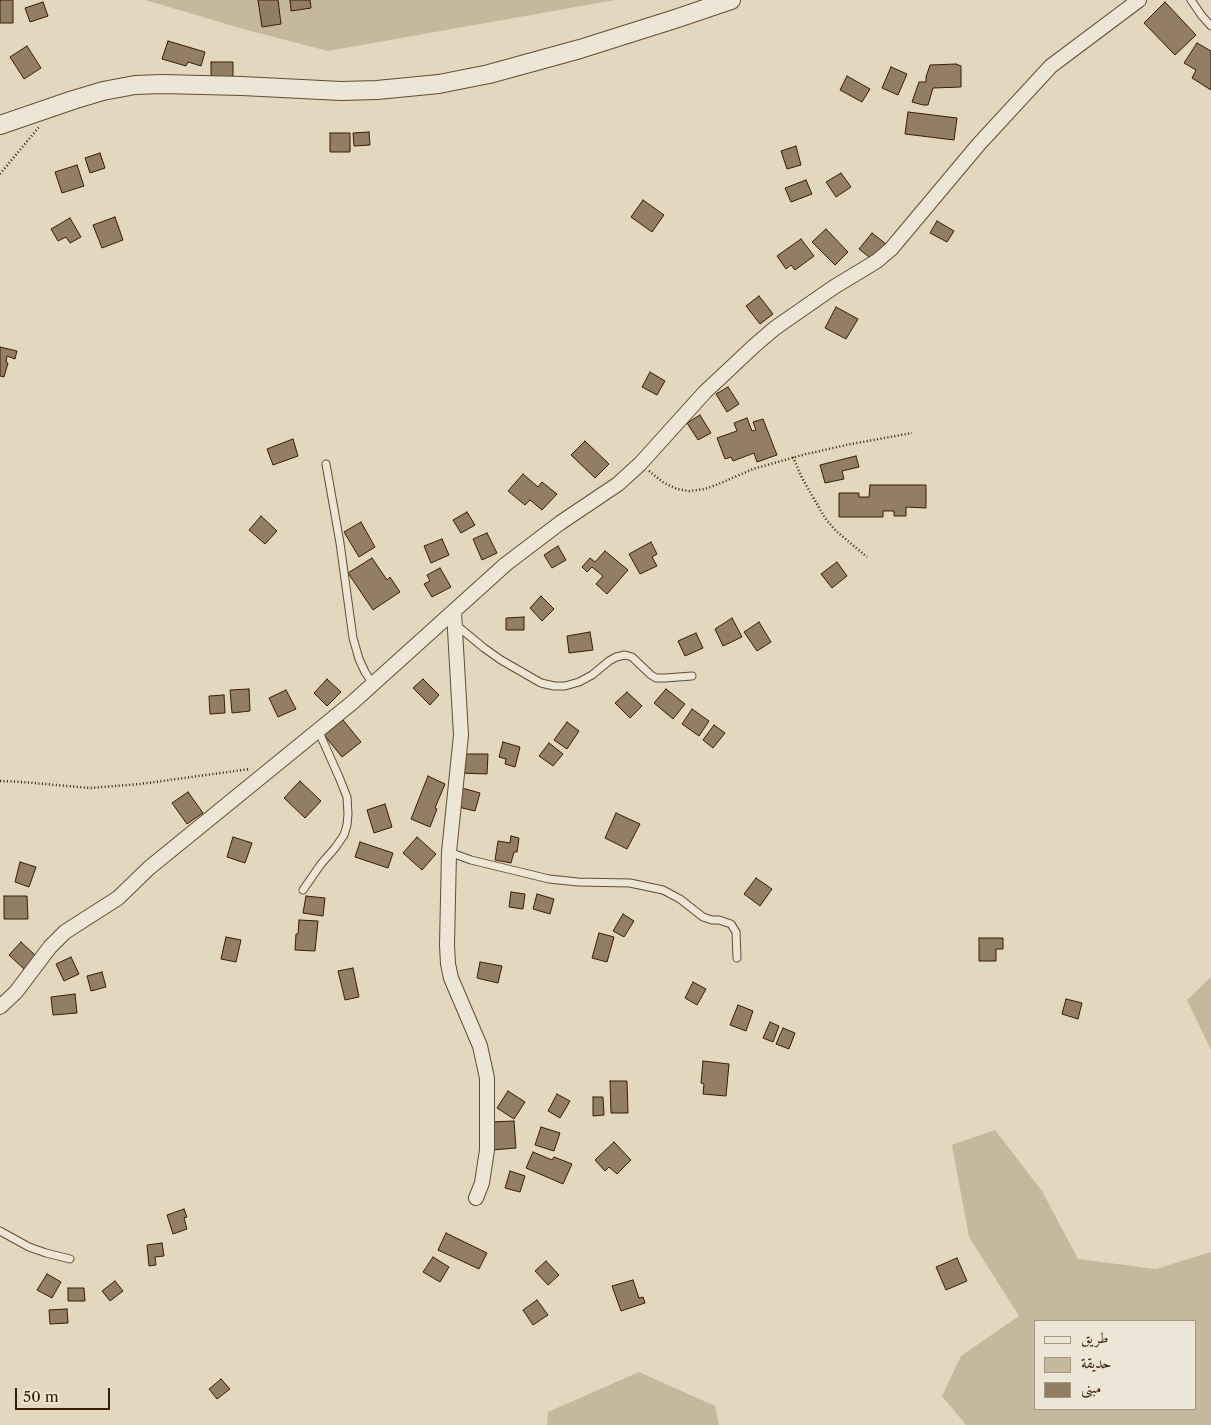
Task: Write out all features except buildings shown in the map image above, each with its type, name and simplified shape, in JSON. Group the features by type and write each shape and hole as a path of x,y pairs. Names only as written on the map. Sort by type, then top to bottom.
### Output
{"street":[{"path":"0,125 103,91 135,85 242,86 341,91 377,90 439,84 490,74 580,49 731,0"},
{"path":"0,1007 16,992 50,947 65,932 118,898 149,868 455,618 466,600 535,541 618,484 640,464 705,392 775,328 834,287 877,261 891,249 979,144 1045,72 1071,50 1128,10 1139,0"},
{"path":"455,618 461,735 449,852 447,945 451,978 480,1046 487,1078 487,1150 482,1184 476,1198"}],"lane":[{"path":"1191,0 1211,26"},
{"path":"326,464 340,543 353,638 359,659 373,684"},
{"path":"455,618 484,648 541,683 565,686 579,682 592,675 609,661 624,655 632,657 656,678 692,676"},
{"path":"303,890 335,848 348,825 346,797 318,730"},
{"path":"449,852 471,860 549,879 578,882 630,883 663,890 680,899 703,918 719,920 734,927 736,932 737,958"},
{"path":"0,1231 29,1247 70,1260"}],"path":[{"path":"0,174 41,124"},
{"path":"640,464 664,483 677,489 689,491 706,489 752,469 793,457 912,433"},
{"path":"793,457 824,518 836,531 867,557"},
{"path":"0,781 90,788 140,784 231,770 274,767"}],"green space":[{"path":"145,0 615,0 328,51 247,30"},
{"path":"1211,977 1211,1050 1187,1000"},
{"path":"995,1130 1042,1191 1078,1259 1156,1269 1211,1252 1211,1425 966,1425 942,1396 961,1356 1019,1316 969,1237 952,1145"},
{"path":"639,1372 715,1406 719,1425 547,1425 548,1412"}]}
